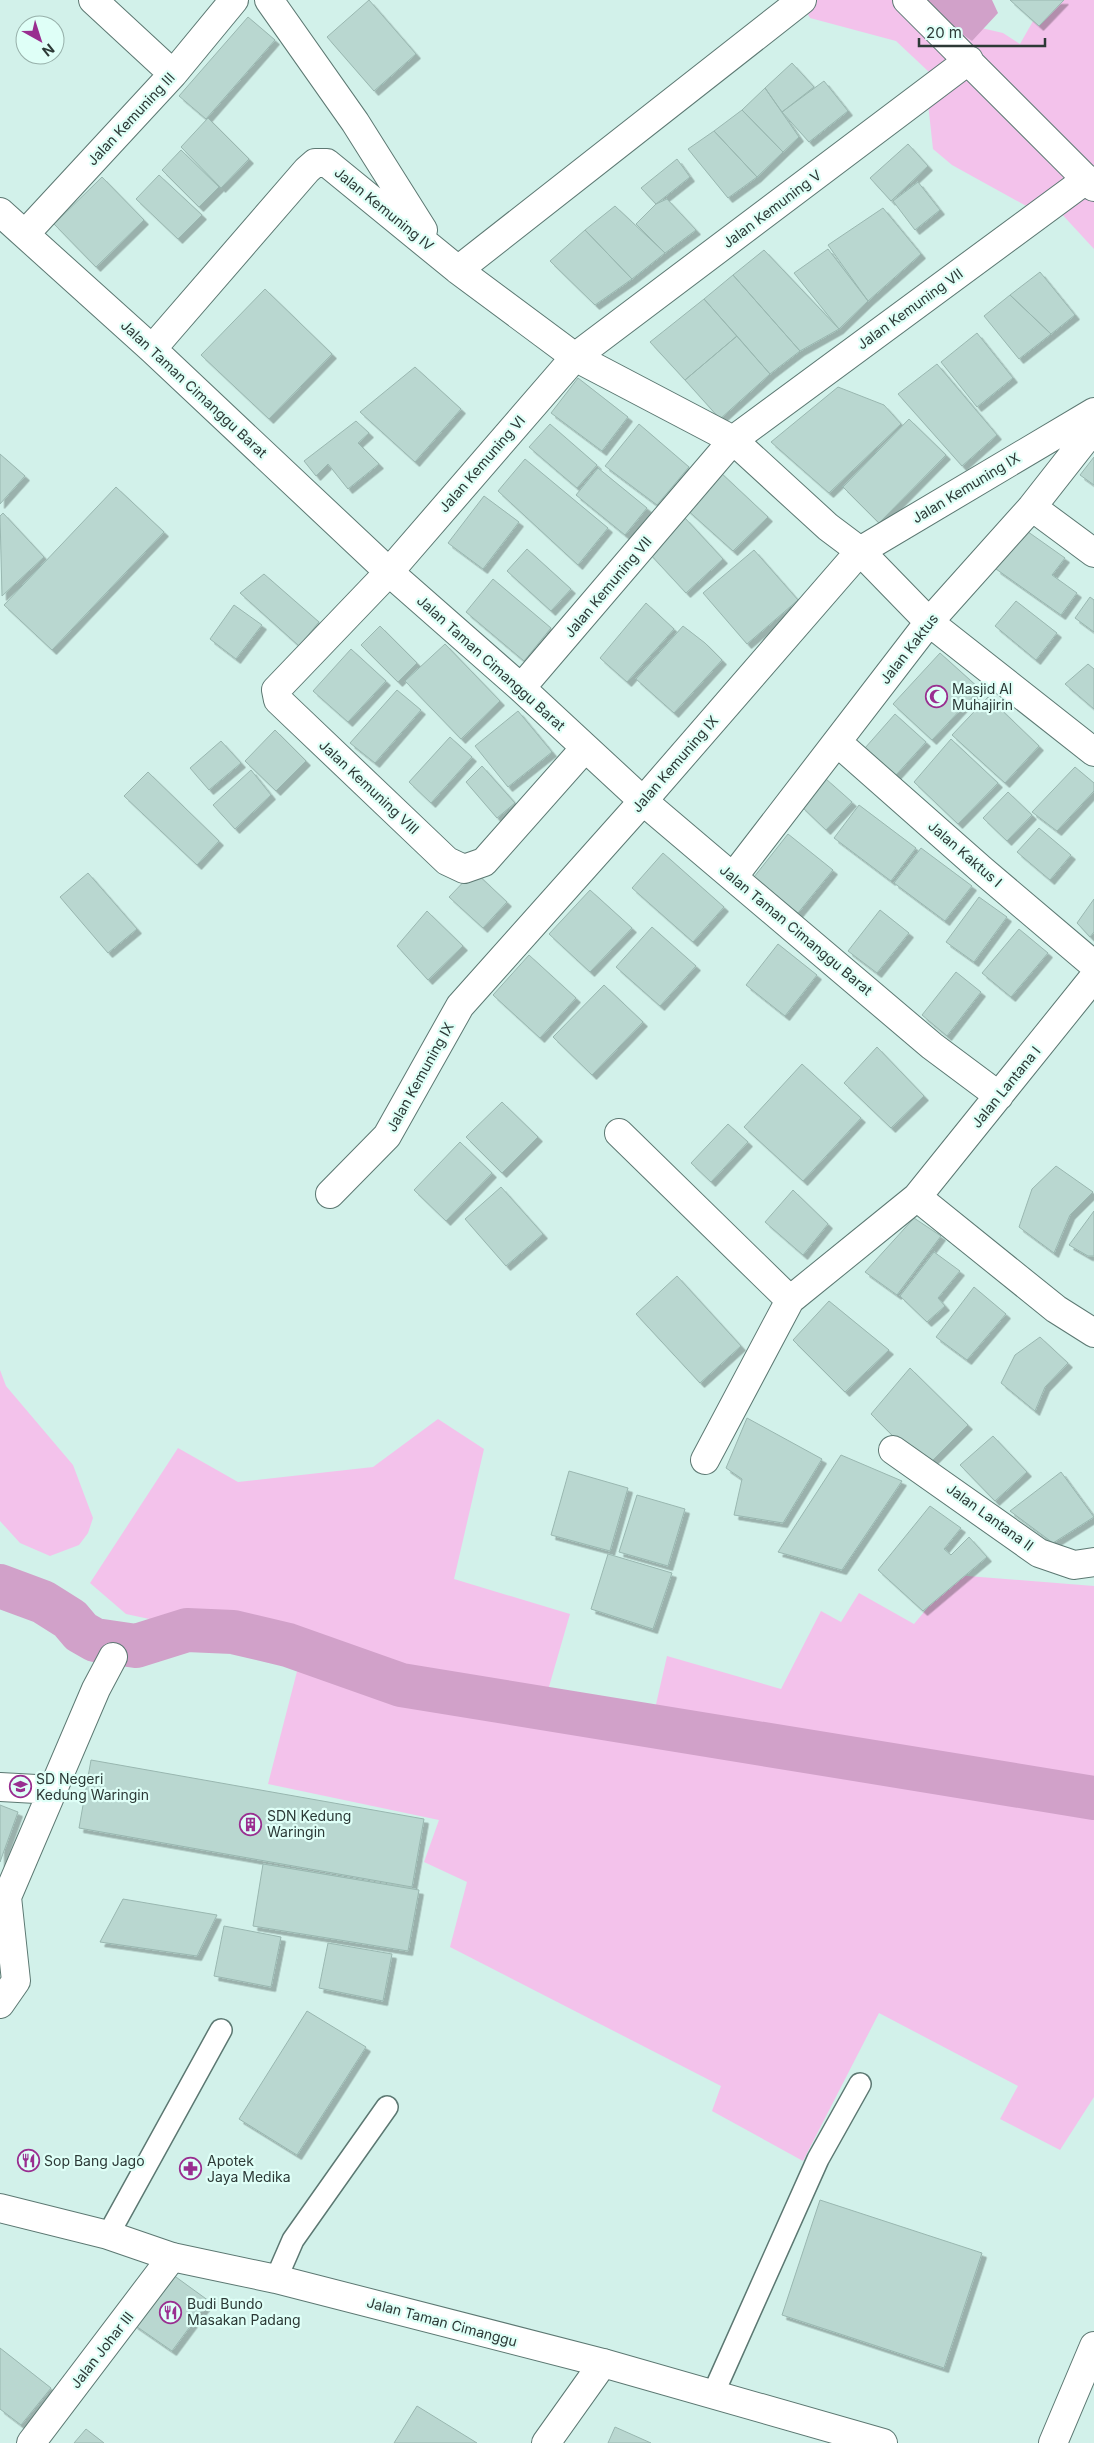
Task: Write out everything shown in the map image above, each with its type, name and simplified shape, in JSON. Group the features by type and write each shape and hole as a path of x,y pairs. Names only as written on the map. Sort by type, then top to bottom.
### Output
{"street":[{"path":"93,0 173,74"},
{"name":"Jalan Kemuning III","path":"25,234 173,74 234,0"},
{"path":"269,0 355,122 435,248"},
{"path":"458,270 802,0"},
{"path":"907,0 1091,183"},
{"name":"Jalan Kemuning V","path":"575,357 968,60"},
{"name":"Jalan Kemuning IV","path":"152,349 300,178 316,163 327,163 435,248 458,270 575,357"},
{"name":"Jalan Kemuning VII","path":"521,688 733,440 1091,183"},
{"name":"Jalan Taman Cimanggu Barat","path":"0,212 152,349 389,572 521,688 643,801 932,1046 998,1096"},
{"path":"575,357 733,440 828,527 860,551 929,622 1094,752"},
{"name":"Jalan Kemuning VI","path":"389,572 575,357"},
{"name":"Jalan Kemuning IX","path":"330,1194 387,1136 460,1006 643,801 860,551 1094,412"},
{"name":"Jalan Kaktus","path":"733,877 929,622 1032,507 1094,428"},
{"path":"1032,507 1094,553"},
{"name":"Jalan Kemuning VIII","path":"389,572 280,684 276,690 278,700 447,861 464,869 484,862 585,748"},
{"name":"Jalan Kaktus I","path":"837,742 982,870 1094,965"},
{"name":"Jalan Lantana I","path":"790,1300 917,1197 1094,977"},
{"path":"619,1133 790,1300 705,1460"},
{"path":"917,1197 1056,1309 1094,1333"},
{"name":"Jalan Lantana II","path":"893,1450 1039,1553 1074,1565 1094,1562"},
{"path":"0,2004 16,1981 7,1898 96,1689 113,1658"},
{"path":"0,1787 54,1790"},
{"name":"Jalan Taman Cimanggu","path":"0,2208 108,2235 172,2258 276,2279 603,2364 713,2394 837,2436 883,2443"},
{"name":"Jalan Johar III","path":"31,2443 172,2258"},
{"path":"1053,2443 1094,2346"},
{"path":"546,2443 603,2364"}],"lane":[{"path":"108,2235 221,2030"},
{"path":"713,2394 818,2159 860,2084"},
{"path":"276,2279 293,2240 387,2107"}],"shaded area":[{"path":"800,0 935,0 964,24 1003,33 1020,44 1045,0 1094,0 1094,249 1047,198 1028,207 952,165 933,149 926,85 929,72 896,41 810,18"},
{"path":"923,0 992,0 998,13 972,41 933,13"},
{"path":"0,1370 6,1386 73,1465 93,1518 88,1533 79,1545 50,1556 20,1543 0,1521"},
{"path":"438,1419 484,1449 454,1579 570,1614 544,1704 652,1722 667,1656 781,1689 821,1611 841,1622 859,1593 914,1624 955,1575 1094,1586 1094,2097 1060,2150 1000,2119 1018,2086 879,2013 803,2161 712,2111 721,2086 450,1947 467,1882 424,1862 439,1820 268,1784 302,1652 126,1614 90,1583 178,1448 238,1482 373,1467"}],"building":[{"path":"369,0 416,54 374,91 327,37"},
{"path":"1010,0 1064,0 1039,26"},
{"path":"248,17 275,40 206,119 179,96"},
{"path":"792,63 814,87 782,112 765,88"},
{"path":"824,81 848,111 809,142 782,112"},
{"path":"765,88 799,137 783,152 742,110"},
{"path":"742,110 783,152 757,177 714,131"},
{"path":"208,118 249,159 221,188 181,147"},
{"path":"714,131 757,177 728,198 688,149"},
{"path":"908,144 928,166 891,201 870,178"},
{"path":"181,150 219,187 199,207 162,170"},
{"path":"677,159 690,177 656,204 641,188"},
{"path":"159,175 202,215 178,239 136,199"},
{"path":"102,177 144,220 96,267 54,224"},
{"path":"918,182 940,210 915,230 893,201"},
{"path":"667,199 696,230 665,253 636,224 656,204"},
{"path":"615,206 665,253 632,279 585,230"},
{"path":"883,208 921,254 868,301 828,245"},
{"path":"585,230 632,279 595,305 550,261"},
{"path":"828,249 868,301 839,329 794,273"},
{"path":"764,250 839,329 800,351 733,275"},
{"path":"1040,272 1075,315 1051,334 1010,295"},
{"path":"733,275 800,351 770,374 704,299"},
{"path":"265,289 332,354 269,419 201,355"},
{"path":"1010,295 1051,334 1019,359 984,316"},
{"path":"704,299 737,336 685,380 650,342"},
{"path":"977,333 1013,378 977,407 941,362"},
{"path":"737,336 770,374 720,419 685,380"},
{"path":"937,364 997,435 962,466 898,394"},
{"path":"415,367 461,409 415,462 360,412"},
{"path":"578,378 628,417 602,451 551,413"},
{"path":"838,387 884,405 901,424 829,493 771,442"},
{"path":"909,419 946,455 879,523 843,487"},
{"path":"356,421 369,433 358,443 379,464 348,489 328,464 316,476 304,461"},
{"path":"550,424 597,465 577,488 529,447"},
{"path":"639,424 689,467 657,505 605,466"},
{"path":"0,454 25,476 0,504"},
{"path":"1094,457 1094,485 1080,475"},
{"path":"525,459 608,528 578,565 498,491"},
{"path":"598,468 647,508 625,535 576,495"},
{"path":"719,471 768,517 733,551 684,507"},
{"path":"116,487 164,532 52,650 4,605"},
{"path":"484,496 519,522 483,569 448,543"},
{"path":"3,513 44,557 2,596 0,516"},
{"path":"685,518 723,559 686,593 648,552"},
{"path":"1024,529 1065,558 1052,575 1077,593 1061,615 996,569"},
{"path":"527,549 571,589 551,611 507,571"},
{"path":"754,550 798,600 747,644 703,593"},
{"path":"264,574 319,622 299,646 240,593"},
{"path":"493,579 551,628 524,661 466,612"},
{"path":"1090,597 1094,600 1094,632 1075,618"},
{"path":"1016,601 1057,633 1036,660 995,626"},
{"path":"646,603 674,629 627,682 600,658"},
{"path":"234,605 262,625 236,659 210,639"},
{"path":"380,626 417,663 398,682 361,645"},
{"path":"683,626 705,643 722,660 674,713 636,679"},
{"path":"445,644 500,701 461,739 405,681"},
{"path":"351,649 386,681 348,722 313,691"},
{"name":"Masjid Al Muhajirin","path":"940,653 980,689 932,740 893,704"},
{"path":"1088,664 1094,669 1094,709 1065,684"},
{"path":"397,690 421,710 375,763 350,743"},
{"path":"988,697 1039,746 1005,783 952,735"},
{"path":"518,711 552,752 508,787 475,746"},
{"path":"895,714 926,742 896,775 865,748"},
{"path":"275,730 306,761 276,791 245,761"},
{"path":"450,737 472,757 431,803 409,782"},
{"path":"951,739 998,783 958,824 914,782"},
{"path":"221,741 241,763 209,790 190,768"},
{"path":"482,766 515,803 497,818 466,782"},
{"path":"1075,767 1094,783 1094,791 1057,831 1032,812"},
{"path":"251,770 271,795 235,829 213,805"},
{"path":"148,772 219,841 197,865 124,796"},
{"path":"826,779 852,802 826,830 801,806"},
{"path":"1008,792 1032,815 1007,841 983,818"},
{"path":"859,805 916,848 891,881 834,838"},
{"path":"1039,828 1071,855 1050,880 1017,852"},
{"path":"788,834 833,870 798,913 754,877"},
{"path":"921,848 972,886 945,921 894,883"},
{"path":"663,853 724,907 693,942 632,888"},
{"path":"474,871 507,902 483,928 449,897"},
{"path":"88,873 137,929 108,953 60,897"},
{"path":"590,890 632,928 590,972 549,934"},
{"path":"979,897 1007,917 974,962 946,942"},
{"path":"1094,899 1094,932 1090,937 1077,923"},
{"path":"880,910 909,933 877,973 848,951"},
{"path":"427,911 463,946 428,980 397,946"},
{"path":"652,927 696,966 660,1006 616,967"},
{"path":"1019,929 1048,953 1011,997 982,973"},
{"path":"778,944 817,975 785,1016 746,985"},
{"path":"529,955 576,998 540,1038 493,995"},
{"path":"956,972 981,992 947,1036 922,1015"},
{"path":"604,985 643,1022 592,1075 553,1037"},
{"path":"877,1047 924,1096 891,1128 844,1083"},
{"path":"802,1064 861,1118 803,1181 744,1127"},
{"path":"502,1102 538,1137 502,1173 466,1137"},
{"path":"728,1124 748,1142 711,1182 691,1163"},
{"path":"460,1142 492,1173 446,1221 414,1190"},
{"path":"1056,1166 1093,1192 1070,1215 1054,1253 1019,1227 1032,1189"},
{"path":"501,1187 543,1234 506,1266 465,1219"},
{"path":"793,1190 828,1224 803,1255 765,1222"},
{"path":"1094,1211 1094,1256 1088,1256 1069,1245"},
{"path":"914,1218 941,1236 897,1295 865,1272"},
{"path":"934,1252 960,1271 938,1298 945,1306 927,1322 900,1296"},
{"path":"677,1276 741,1346 700,1383 636,1314"},
{"path":"974,1287 1006,1314 967,1360 936,1337"},
{"path":"829,1301 889,1350 845,1392 793,1340"},
{"path":"1040,1337 1068,1363 1045,1387 1035,1411 1001,1383 1015,1355"},
{"path":"910,1368 968,1425 925,1468 871,1414"},
{"path":"747,1418 822,1459 783,1523 734,1515 742,1479 726,1468"},
{"path":"993,1436 1027,1472 995,1501 960,1465"},
{"path":"841,1455 902,1481 842,1570 778,1552"},
{"path":"569,1471 628,1488 610,1551 551,1535"},
{"path":"1061,1472 1094,1517 1053,1543 1010,1511"},
{"path":"637,1495 685,1509 668,1566 619,1552"},
{"path":"930,1506 961,1528 944,1549 951,1555 969,1537 987,1557 923,1611 878,1570"},
{"path":"608,1554 672,1573 653,1629 591,1609"},
{"name":"SDN Kedung Waringin","path":"91,1760 424,1819 412,1887 79,1828"},
{"path":"0,1805 18,1812 0,1862"},
{"path":"263,1864 419,1890 408,1951 253,1926"},
{"path":"123,1899 217,1915 197,1956 100,1942"},
{"path":"224,1926 281,1937 271,1987 214,1976"},
{"path":"328,1943 392,1954 383,2001 319,1988"},
{"path":"307,2011 366,2047 297,2155 239,2119"},
{"path":"820,2200 982,2253 944,2368 782,2315"},
{"name":"Budi Bundo Masakan Padang","path":"169,2272 209,2301 172,2351 133,2324"},
{"path":"0,2348 51,2388 21,2425 0,2409"},
{"path":"417,2406 477,2443 394,2443"},
{"path":"615,2427 651,2443 608,2443"},
{"path":"86,2429 104,2443 74,2443"}],"waterway":[{"path":"0,1586 43,1602 70,1619 81,1632 95,1640 136,1646 187,1630 233,1632 288,1645 401,1685 1094,1798"}],"place":[{"name":"Masjid Al Muhajirin","path":"936,697"},
{"name":"SD Negeri Kedung Waringin","path":"20,1787"},
{"name":"SDN Kedung Waringin","path":"251,1824"},
{"name":"Sop Bang Jago","path":"28,2161"},
{"name":"Apotek Jaya Medika","path":"191,2169"},
{"name":"Budi Bundo Masakan Padang","path":"171,2312"}]}
